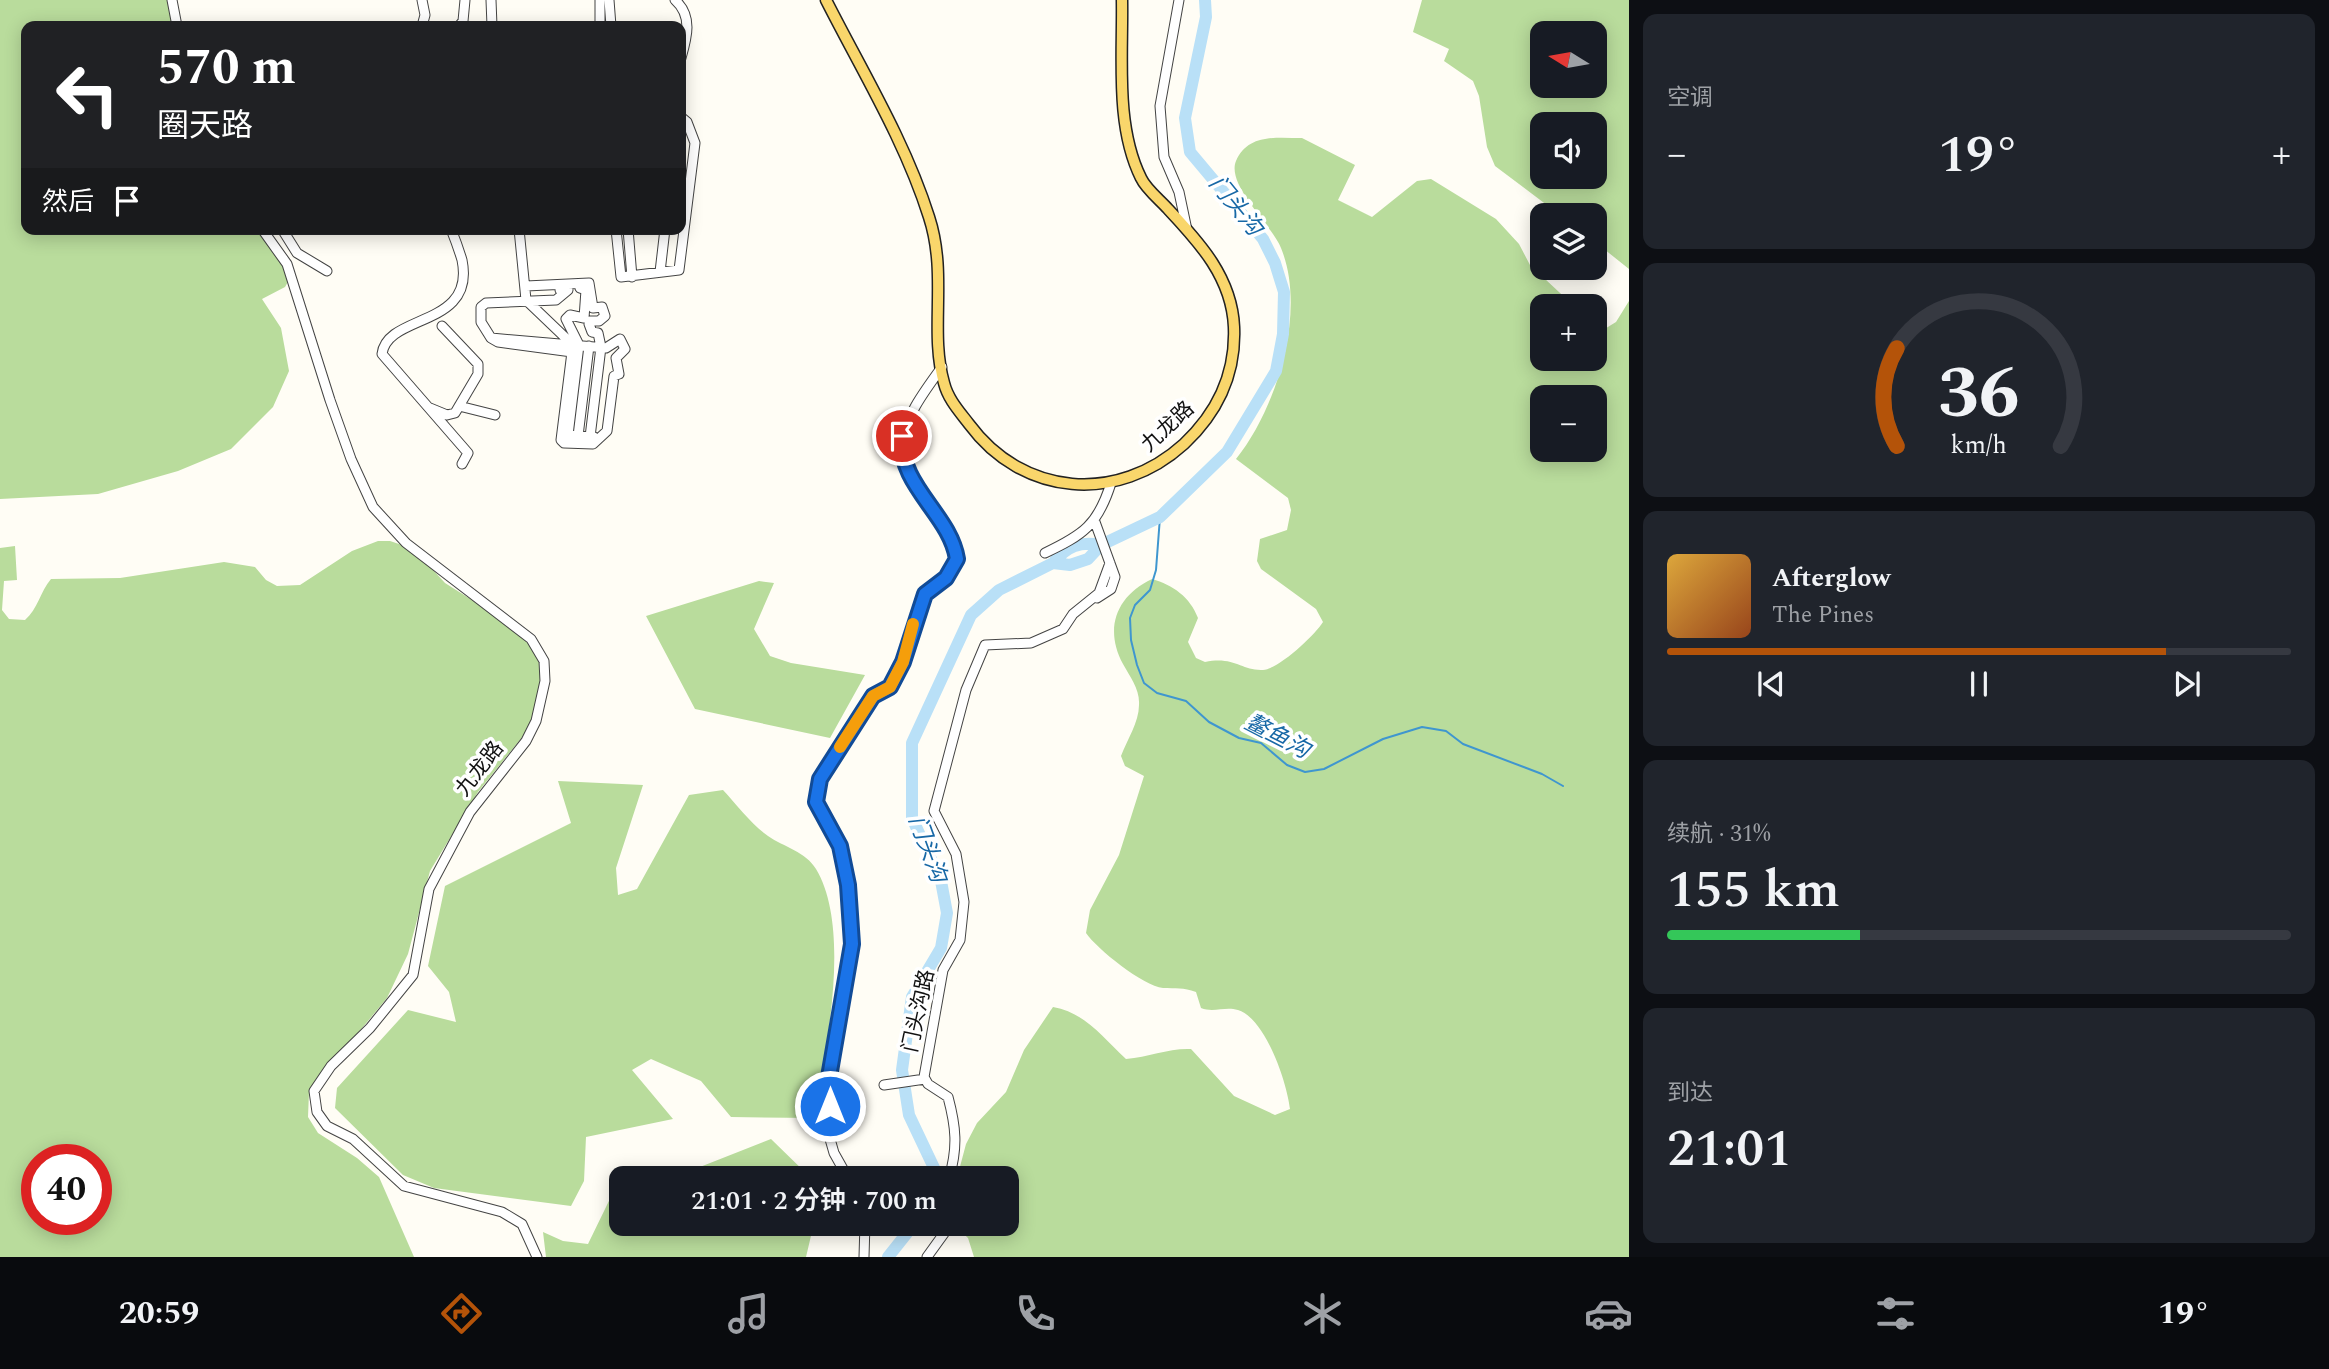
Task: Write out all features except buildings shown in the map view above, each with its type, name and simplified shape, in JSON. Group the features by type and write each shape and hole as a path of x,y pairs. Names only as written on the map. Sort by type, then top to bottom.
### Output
{"main road":[{"name":"九龙路","path":"826,0 911,164 931,220 940,260 942,367 951,400 990,448 1007,462 1039,478 1071,484 1111,483 1137,476 1166,460 1190,438 1217,406 1231,369 1234,327 1228,292 1212,260 1141,180 1128,139 1123,78 1122,0"}],"street":[{"path":"172,0 176,21"},
{"path":"422,0 423,21"},
{"path":"463,21 465,0"},
{"path":"491,0 492,21"},
{"path":"600,0 600,21"},
{"path":"609,0 611,21"},
{"path":"675,0 688,21 686,32"},
{"path":"1179,0 1160,106 1164,158 1179,192 1187,230"},
{"path":"686,121 695,143 686,210"},
{"name":"九龙路","path":"266,235 287,264 330,400 351,459 373,507 406,543 531,639 544,662 543,700 526,741 470,812 429,889 413,975 370,1028 331,1066 314,1091 317,1112 327,1126 361,1146 404,1186 502,1212 522,1224 537,1257"},
{"path":"286,235 297,253 327,271"},
{"path":"453,235 462,262 462,284 452,304 438,315 393,335 383,344 382,354 468,453 462,464"},
{"path":"520,235 526,292 578,347"},
{"path":"617,235 621,277 632,277 678,270 683,235"},
{"path":"628,235 632,277"},
{"path":"660,272 664,235"},
{"path":"571,438 593,444 607,431 614,376 618,374 616,358 625,349 625,345 620,339 601,347 578,347 491,338 481,322 481,307 485,303 526,292 590,283 593,308 601,307 605,316 599,321 590,321 589,324 592,332 598,334 601,347 590,437"},
{"path":"526,292 586,290 584,318 570,315 566,319 578,347 571,438"},
{"path":"429,408 447,415 455,412 478,374 478,364 442,326"},
{"path":"578,347 561,440 600,438"},
{"path":"841,1166 828,1132 829,1077 852,944 848,885 840,846 816,802 820,779 832,756 873,696 890,687 903,662 925,594 946,578 957,559 955,544 905,468 901,451 902,436 917,400 942,367"},
{"path":"459,406 495,415"},
{"path":"1045,553 1076,539 1095,522 1111,483"},
{"name":"门头沟路","path":"953,1166 957,1152 957,1132 948,1097 925,1079 943,970 960,940 964,902 956,854 934,811 966,690 985,645 1031,643 1055,634 1063,629 1073,614 1095,599 1110,563 1095,522"},
{"path":"884,1085 925,1079"},
{"path":"864,1236 864,1257"},
{"path":"928,1257 942,1236"}],"green space":[{"path":"0,0 168,0 172,21 21,21 21,235 265,235 292,275 285,287 262,299 281,328 289,371 273,407 231,449 178,471 98,494 0,499"},
{"path":"1422,0 1629,0 1629,269 1607,251 1607,203 1544,203 1495,166 1487,147 1479,96 1473,81 1444,61 1449,49 1413,32"},
{"path":"1302,138 1355,165 1338,200 1372,217 1417,181 1431,179 1496,219 1519,244 1530,265 1530,280 1546,280 1561,294 1530,294 1530,371 1607,371 1607,328 1616,322 1629,301 1629,1257 974,1257 966,1236 1019,1236 1019,1166 960,1166 966,1144 977,1123 1006,1092 1024,1050 1053,1007 1084,1020 1126,1059 1191,1049 1234,1096 1275,1115 1290,1109 1285,1084 1273,1053 1258,1026 1248,1016 1233,1009 1201,1008 1196,992 1163,988 1144,981 1110,957 1086,933 1090,910 1119,855 1144,776 1125,766 1121,756 1135,724 1139,705 1136,688 1117,651 1114,638 1114,626 1122,604 1140,586 1152,579 1167,585 1185,598 1198,618 1188,642 1196,658 1205,662 1231,662 1255,670 1270,668 1287,658 1305,643 1323,622 1316,609 1261,569 1257,561 1260,539 1287,530 1291,510 1288,498 1236,459 1264,413 1284,358 1289,329 1291,300 1288,273 1281,248 1243,193 1235,171 1236,161 1248,146 1256,141"},
{"path":"378,541 390,541 414,549 445,583 521,631 547,670 532,725 478,792 430,871 408,954 387,998 309,1092 308,1117 318,1133 357,1158 379,1177 414,1257 0,1257 0,548 15,546 17,580 4,581 2,610 9,619 25,620 51,579 120,578 224,562 255,567 266,580 277,586 300,585 352,551"},
{"path":"759,581 774,583 754,629 770,656 791,663 865,675 830,738 695,709 646,616"},
{"path":"558,781 643,785 616,868 618,895 637,889 689,795 723,790 762,831 812,863 827,894 833,924 834,957 829,1026 813,1118 731,1117 701,1081 651,1059 632,1070 673,1119 586,1137 584,1181 571,1206 434,1188 403,1175 335,1108 337,1088 408,1010 456,1022 449,992 428,966 445,886 571,823"},
{"path":"771,1139 799,1166 702,1166"},
{"path":"609,1201 609,1236 811,1236 806,1257 546,1257 543,1232 563,1241 588,1244"}],"waterway":[{"name":"门头沟","path":"933,1166 909,1115 902,1070 912,997 941,948 947,913 941,881 912,818 912,743 971,615 999,590 1053,563 1070,565 1088,559 1101,545 1160,517 1227,452 1276,371 1283,334 1284,292 1275,263 1263,239 1190,152 1185,118 1206,17 1205,0"},
{"name":"鳌鱼沟","path":"1160,517 1156,570 1150,590 1135,605 1130,618 1131,640 1137,665 1144,683 1157,693 1186,701 1209,722 1239,738 1261,743 1287,765 1305,772 1324,769 1383,739 1422,727 1446,731 1463,744 1542,774 1563,786"},
{"name":"门头沟","path":"1053,563 1063,552 1074,546 1101,545"},
{"name":"门头沟","path":"888,1257 905,1236"}],"slow traffic":[{"path":"840,747 873,696 890,687 903,662 913,624"}],"route":[{"path":"830,1106 829,1077 852,944 848,885 840,846 816,802 820,779 832,756 873,696 890,687 903,662 910,632 925,594 946,578 957,559 955,544 905,468 901,451 902,436"}]}
